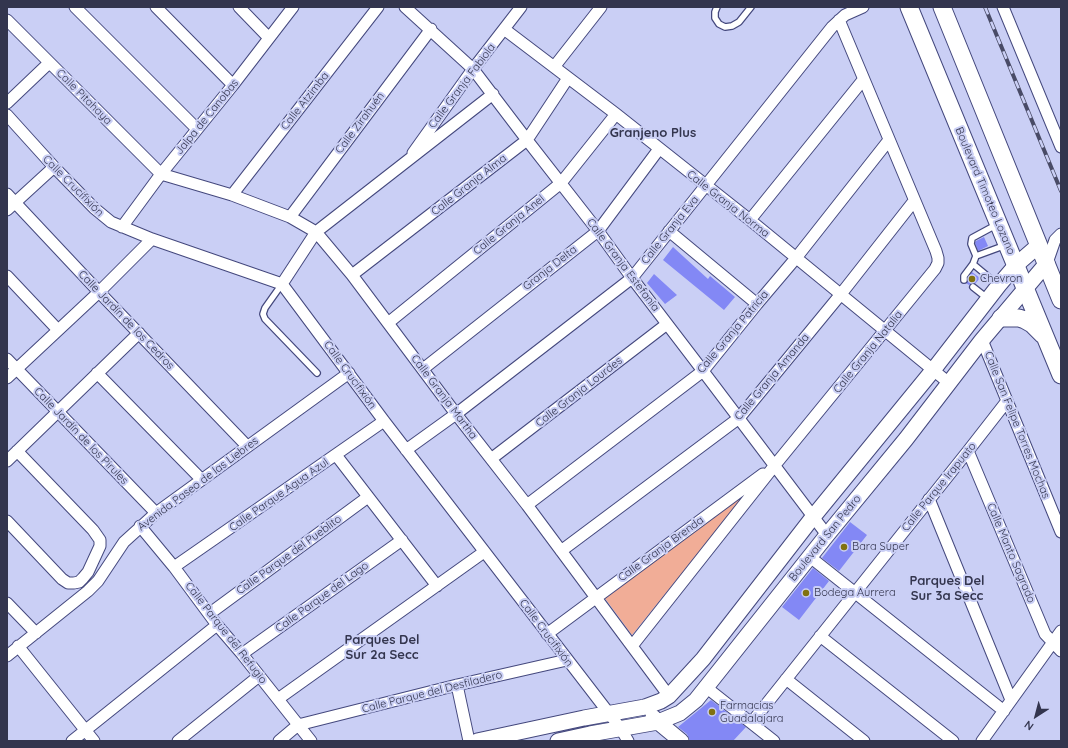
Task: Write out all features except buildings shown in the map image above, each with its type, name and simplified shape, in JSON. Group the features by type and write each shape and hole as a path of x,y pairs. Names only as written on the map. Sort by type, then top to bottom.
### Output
{"main road":[{"name":"Boulevard Timoteo Lozano","path":"909,7 1061,375"},
{"path":"942,7 1061,300"},
{"path":"1001,318 1019,318 1025,320 1032,324 1046,339"}],"street":[{"path":"75,7 197,129"},
{"path":"156,7 233,85"},
{"path":"239,7 269,38"},
{"name":"Jalpa de Canobas","path":"122,227 293,7"},
{"name":"Calle Atzimba","path":"232,194 378,7"},
{"name":"Calle Granja Estefanía","path":"406,7 473,69 493,94 827,535"},
{"name":"Calle Granja Fabiola","path":"404,165 520,7"},
{"path":"554,67 601,7"},
{"name":"Calle Granja Eva","path":"406,450 456,414 632,278 839,20 845,15 863,7"},
{"path":"1002,7 1061,147"},
{"name":"Calle Pitahaya","path":"7,20 162,174"},
{"name":"Calle Granja Natalia","path":"632,646 775,465 886,331 935,269 938,263 936,251 839,20"},
{"name":"Calle Zirahuén","path":"290,216 431,29"},
{"name":"Calle Granja Norma","path":"504,29 616,114 750,220 934,369 949,383"},
{"path":"7,103 49,63"},
{"name":"Calle Granja Alma","path":"352,275 527,140 568,78"},
{"path":"750,220 863,80"},
{"name":"Calle Granja Fabiola","path":"282,284 316,232 404,165 493,94"},
{"name":"Calle Granja Anel","path":"388,323 561,184 616,114"},
{"name":"Calle Crucifixión","path":"9,123 103,216 122,227 282,284 384,421 624,735"},
{"name":"Calle Granja Patricia","path":"527,505 704,371 889,140"},
{"name":"Granja Delta","path":"423,369 598,231 659,149"},
{"path":"11,206 54,167"},
{"name":"Calle Granja Martha","path":"162,174 232,194 290,216 316,232 352,275 456,414 527,505 669,696"},
{"name":"Calle Jardín de los Cedros","path":"7,194 11,206 99,292 247,446"},
{"name":"Calle Granja Amanda","path":"561,551 739,418 841,294 914,201"},
{"path":"669,231 757,304"},
{"path":"1039,245 1058,237"},
{"path":"1046,263 1058,237"},
{"path":"7,378 99,292 152,238"},
{"name":"Boulevard San Pedro","path":"477,741 608,713 645,707 661,701 669,696 703,659 813,517 934,369 1016,265 1039,245"},
{"name":"Boulevard San Pedro","path":"559,741 624,735 684,711 707,688 827,535 906,439 982,340 1046,263"},
{"path":"7,276 58,330"},
{"name":"Calle Granja Lourdes","path":"491,459 667,324"},
{"path":"7,461 139,334"},
{"name":"Calle San Felipe Torres Mochas","path":"982,340 1061,532"},
{"name":"Calle Jardín de los Pirules","path":"7,359 156,513"},
{"path":"97,373 201,479"},
{"name":"Avenida Paseo de las Liebres","path":"7,656 88,592 98,581 120,547 140,526 201,479 349,373"},
{"name":"Calle Parque Irapuato","path":"752,722 1007,401"},
{"name":"Calle Parque Agua Azul","path":"174,567 384,421"},
{"path":"7,521 62,579 68,583 79,582 83,578 88,572 100,546 100,540 93,530 17,451"},
{"name":"Calle Manto Sagrado","path":"968,451 1045,634 1061,651"},
{"path":"336,455 437,586"},
{"name":"Calle Granja Brenda","path":"547,634 775,465"},
{"name":"Calle Parque del Pueblito","path":"209,614 368,497"},
{"path":"929,499 1011,700"},
{"name":"Calle Parque del Refugio","path":"140,526 174,567 217,625 311,741"},
{"name":"Calle Parque del Lago","path":"242,654 402,540"},
{"path":"278,699 484,552"},
{"path":"810,557 1004,711"},
{"path":"7,603 36,633"},
{"path":"72,741 217,625"},
{"path":"982,741 1061,631"},
{"path":"820,636 953,741"},
{"path":"18,646 94,741"},
{"name":"Calle Parque del Desfiladero","path":"298,725 457,685 567,660"},
{"path":"178,741 259,676"},
{"path":"786,679 864,741"},
{"path":"457,685 469,741"},
{"path":"707,688 752,722 774,741"},
{"path":"645,707 658,722 681,741"},
{"path":"279,741 298,725"}],"lane":[{"path":"717,7 715,18 719,24 725,27 732,26 739,22 750,7"},
{"path":"964,280 964,276 973,264 976,256 971,244 972,238 998,224"},
{"path":"976,256 1007,245"},
{"path":"973,264 999,286"},
{"path":"282,284 265,308 263,314 265,320 316,373"},
{"path":"973,287 989,299"}],"shaded area":[{"path":"748,491 632,635 604,597"}],"railway":[{"path":"985,7 1061,191"}],"place":[{"name":"Chevron","path":"972,279"},
{"name":"Bara Super","path":"844,547"},
{"name":"Bodega Aurrera","path":"806,593"},
{"name":"Farmacias Guadalajara","path":"712,712"}],"district":[{"name":"Granjeno Plus","path":"653,133"},
{"name":"Parques Del Sur 3a Secc","path":"947,588"},
{"name":"Parques Del Sur 2a Secc","path":"382,648"}]}
